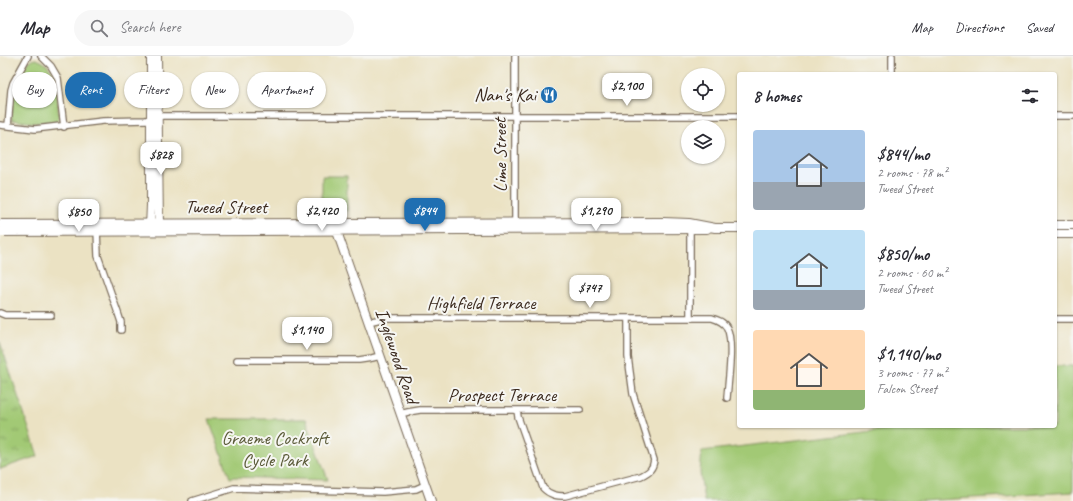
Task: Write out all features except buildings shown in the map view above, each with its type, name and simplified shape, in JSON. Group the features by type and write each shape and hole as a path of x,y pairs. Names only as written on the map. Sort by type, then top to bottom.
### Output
{"main road":[{"path":"151,56 159,227"},
{"path":"150,227 157,56"},
{"name":"Tweed Street","path":"0,224 97,223 150,227 283,227 515,226 663,222 701,230 715,228 737,228"},
{"path":"1057,225 1073,225"},
{"name":"Inglewood Road","path":"335,226 431,501"},
{"name":"Tweed Street","path":"0,232 97,233 150,227"},
{"path":"1057,234 1073,234"}],"street":[{"path":"8,126 13,83 28,56"},
{"path":"41,56 51,66 58,78 64,127"},
{"name":"Lime Street","path":"515,56 515,226"},
{"path":"892,56 892,72"},
{"path":"0,125 35,129 64,127 103,121 154,118 737,116"},
{"path":"1057,116 1073,116"},
{"path":"97,223 98,256 118,313 121,330"},
{"path":"690,227 690,317"},
{"path":"0,314 51,315"},
{"name":"Highfield Terrace","path":"368,322 385,318 712,318 718,320 727,328 730,342 727,398"},
{"path":"517,410 518,418 543,488 548,493 555,496 565,496 641,476 649,471 652,468 654,460 633,394 628,357 628,318"},
{"path":"1057,320 1073,320"},
{"path":"237,360 359,360 380,356"},
{"name":"Prospect Terrace","path":"400,414 420,410 580,410"},
{"path":"192,501 234,488 383,492 416,489 425,485"}],"green space":[{"path":"35,59 42,61 52,72 22,72 29,62"},
{"path":"57,89 58,121 35,123 12,120 12,108 57,108"},
{"path":"322,176 347,176 347,211 322,211"},
{"path":"0,342 38,456 0,469"},
{"path":"1057,366 1073,366 1073,492 921,501 704,501 700,472 702,451 899,428 1057,428"},
{"name":"Graeme Cockroft Cycle Park","path":"209,419 306,419 328,480 230,478"}],"place":[{"name":"Nan's Kai","path":"549,95"}]}
